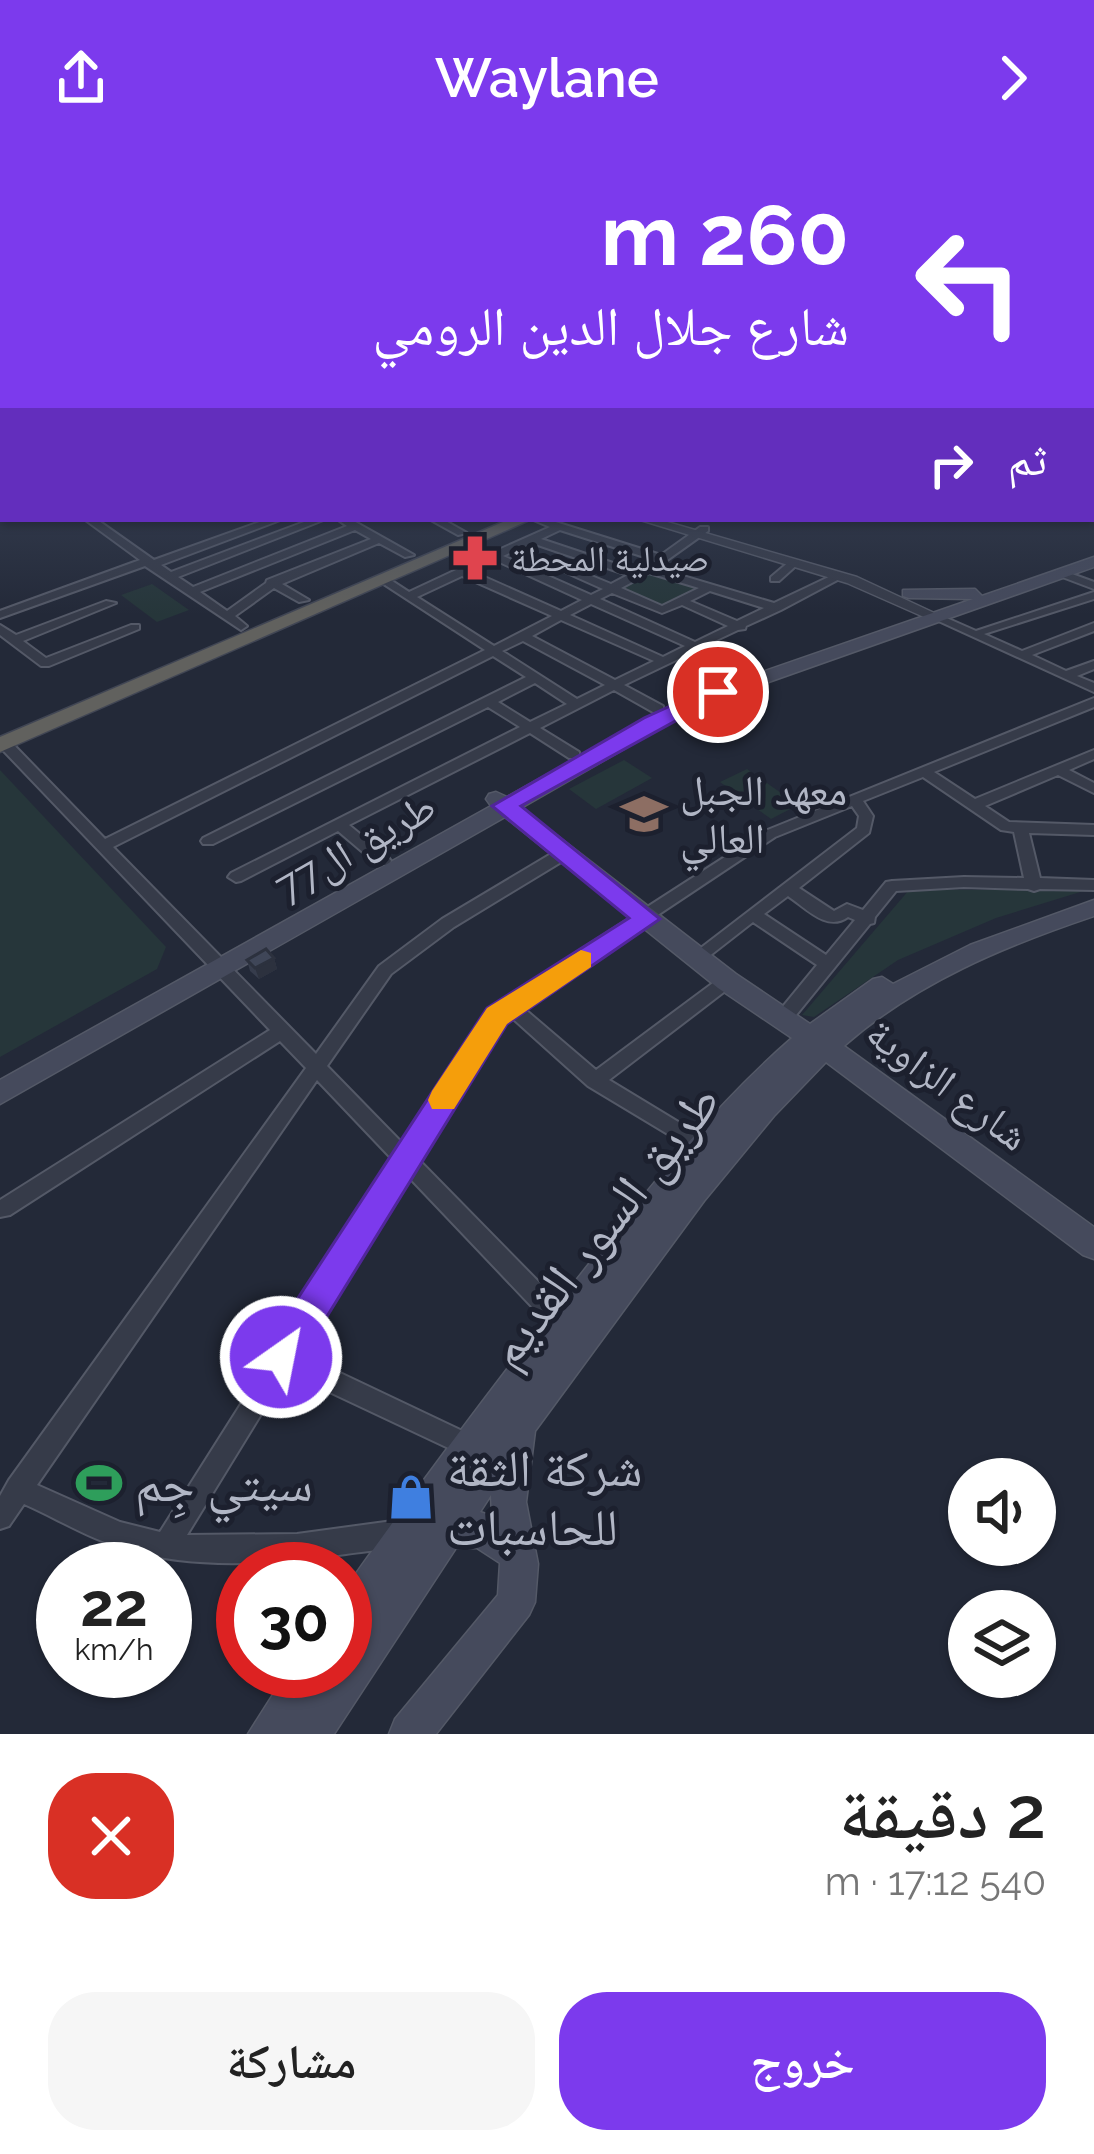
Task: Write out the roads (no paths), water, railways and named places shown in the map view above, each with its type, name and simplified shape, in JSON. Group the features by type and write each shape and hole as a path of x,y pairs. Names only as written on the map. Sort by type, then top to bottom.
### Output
{"highway":[{"path":"1,739 382,579 490,522"},
{"path":"1,739 234,621 303,600 409,555 465,538 528,529"}],"main road":[{"path":"0,1078 216,964 383,861 500,802 658,709 750,671 1094,558"},
{"name":"طريق ال77","path":"0,1093 500,802 688,704 1094,558"},
{"path":"909,592 975,594"},
{"name":"شارع الزاوية","path":"500,802 727,981 1094,1245"},
{"name":"طريق السور القديم","path":"372,1598 444,1529 522,1414 571,1329 701,1146 805,1034 870,1011 1041,906 1094,890"},
{"name":"طريق السور القديم","path":"1041,906 1094,908"},
{"name":"طريق السور القديم","path":"310,1734 396,1576 406,1532 467,1445 752,1122 805,1034"},
{"path":"410,1734 516,1602 520,1579 509,1479 522,1414"},
{"path":"406,1532 482,1530 514,1550"},
{"path":"269,1734 294,1698"}],"street":[{"path":"92,522 234,621 274,584 380,538"},
{"path":"0,615 268,522"},
{"path":"168,577 313,522"},
{"path":"348,522 409,555"},
{"path":"439,522 493,556 750,671"},
{"path":"546,522 662,559"},
{"path":"658,522 909,592 938,613 1094,687"},
{"path":"676,522 938,613 1094,687"},
{"path":"191,592 356,526"},
{"path":"409,596 493,556 528,529 560,526"},
{"path":"528,529 588,558 777,608"},
{"path":"105,844 523,636 642,571 701,531"},
{"path":"236,535 253,545"},
{"path":"278,535 302,548"},
{"path":"588,558 568,570 662,610 686,603 710,587"},
{"path":"776,579 794,563"},
{"path":"250,569 303,600"},
{"path":"461,572 664,662"},
{"path":"1061,573 1094,590"},
{"path":"236,877 612,684 741,627 839,576"},
{"path":"382,579 575,704"},
{"path":"982,631 1094,590"},
{"path":"14,640 110,603"},
{"path":"686,603 741,627"},
{"path":"0,629 45,663 135,627"},
{"path":"1027,653 1094,627"},
{"path":"523,636 658,709"},
{"path":"1070,674 1094,664"},
{"path":"208,842 535,678"},
{"path":"488,701 574,755"},
{"path":"168,1542 484,1034 509,1005 647,919 770,834 1094,702"},
{"path":"1,739 279,1033 571,1329"},
{"path":"974,805 1094,754"},
{"path":"1058,770 1094,789"},
{"path":"926,772 1013,828 1094,830"},
{"path":"697,957 864,830 866,817 854,799"},
{"path":"338,824 383,861"},
{"path":"805,1034 828,964 892,886 1041,906 1013,828"},
{"path":"0,1517 319,1072 376,982 407,951 566,852"},
{"path":"788,888 834,919 847,910 868,919"},
{"path":"754,915 828,964"},
{"path":"595,1081 727,981"},
{"path":"509,1005 595,1081 701,1146"},
{"path":"1,1210 279,1033"},
{"path":"281,1357 467,1445"},
{"path":"18,1489 123,1536 149,1542"},
{"path":"192,1546 313,1545 406,1532"}],"place":[{"name":"صيدلية المحطة","path":"475,558"},
{"name":"معهد الجبل العالي","path":"644,814"},
{"name":"سيتي جِم","path":"99,1483"},
{"name":"شركة الثقة للحاسبات","path":"411,1497"}]}
